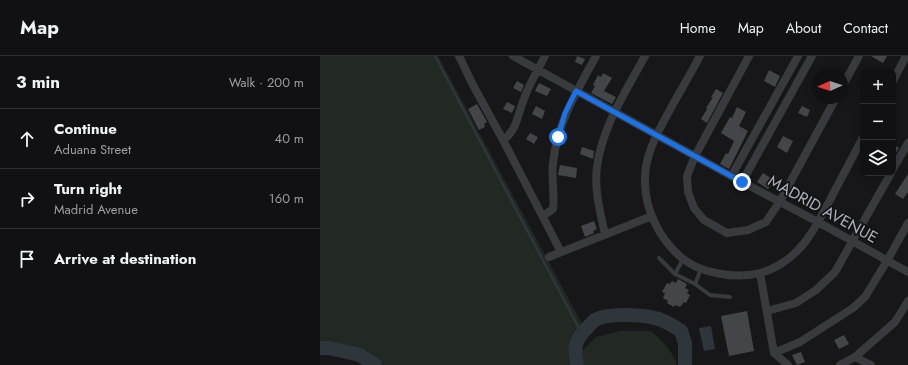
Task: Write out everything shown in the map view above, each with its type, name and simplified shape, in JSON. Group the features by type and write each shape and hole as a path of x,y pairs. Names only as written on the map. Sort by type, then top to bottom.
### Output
{"street":[{"path":"459,56 561,252"},
{"name":"MADRID AVENUE","path":"513,56 908,272"},
{"path":"503,140 510,136 514,130 524,98 545,56"},
{"path":"543,216 553,209 553,163 558,137 565,113 596,56"},
{"path":"605,234 598,203 596,168 603,137 645,56"},
{"path":"700,56 657,134 647,159 645,182 647,201 652,216 663,239 683,259 701,269 720,274 743,275 760,273 777,266 795,253 808,239 862,140"},
{"path":"749,56 695,156 687,176 688,192 694,208 704,220 727,233 748,230 766,222 780,201 833,104"},
{"path":"732,175 798,56"},
{"path":"742,182 812,56"},
{"path":"848,76 859,56"},
{"path":"896,75 906,56"},
{"path":"779,92 789,98"},
{"path":"896,164 908,143"},
{"path":"767,311 796,303 816,290 835,272 889,176"},
{"path":"550,257 652,216"},
{"path":"774,353 800,342 854,308 865,297 908,223"},
{"path":"760,273 774,353 788,365"},
{"path":"840,365 854,357 895,322 908,301"},
{"path":"854,357 871,365"}],"lane":[{"path":"659,258 675,274 695,284 710,295 730,297"},
{"path":"675,274 683,259"},
{"path":"695,284 701,269"}],"shaded area":[{"path":"320,56 438,56 582,324 577,328 571,337 568,353 569,365 384,365 368,354 334,344 320,344"},
{"path":"711,326 715,349 704,351 699,328"},
{"path":"620,331 651,331 663,342 677,365 583,365 582,351 596,337"}],"building":[{"path":"577,56 585,59 582,65 575,62"},
{"path":"871,56 887,56 883,63"},
{"path":"769,70 780,76 775,87 764,81"},
{"path":"603,73 612,78 604,91 616,97 612,104 591,93 598,75 601,77"},
{"path":"517,81 524,85 521,92 513,88"},
{"path":"539,83 551,89 547,96 535,91"},
{"path":"716,89 723,93 707,123 701,119"},
{"path":"507,102 515,106 512,113 503,109"},
{"path":"477,104 487,122 484,124 485,127 479,130 468,109"},
{"path":"536,106 545,111 542,119 532,114"},
{"path":"802,106 810,110 807,117 798,113"},
{"path":"737,107 746,112 739,126 748,131 729,169 720,164 726,153 728,154 734,141 721,133 730,117 732,118"},
{"path":"530,133 538,137 534,144 526,139"},
{"path":"783,136 793,141 787,153 777,147"},
{"path":"896,146 899,148 896,153"},
{"path":"582,147 594,151 593,159 580,154"},
{"path":"560,165 577,168 576,178 558,175"},
{"path":"763,173 774,180 768,189 757,182"},
{"path":"908,174 908,192 903,199 895,194"},
{"path":"594,221 597,229 593,231 594,233 585,237 581,226"},
{"path":"678,279 687,284 685,288 689,290 687,293 690,295 686,303 684,302 680,307 675,305 674,307 667,303 668,301 663,298 665,293 662,292 667,283 670,284 672,281 676,283"},
{"path":"747,311 754,351 729,356 721,316"},
{"path":"844,335 849,344 839,349 834,340"},
{"path":"801,352 805,362 797,365 792,355"}],"waterway":[{"path":"435,56 582,334"},
{"path":"577,365 575,351 578,339 581,335 595,320 601,317 618,315 645,316 659,319 681,331 685,343 685,365"},
{"path":"320,348 329,348 360,355 375,365"}],"route":[{"path":"558,137 565,113 576,91 732,175 742,182"}]}
